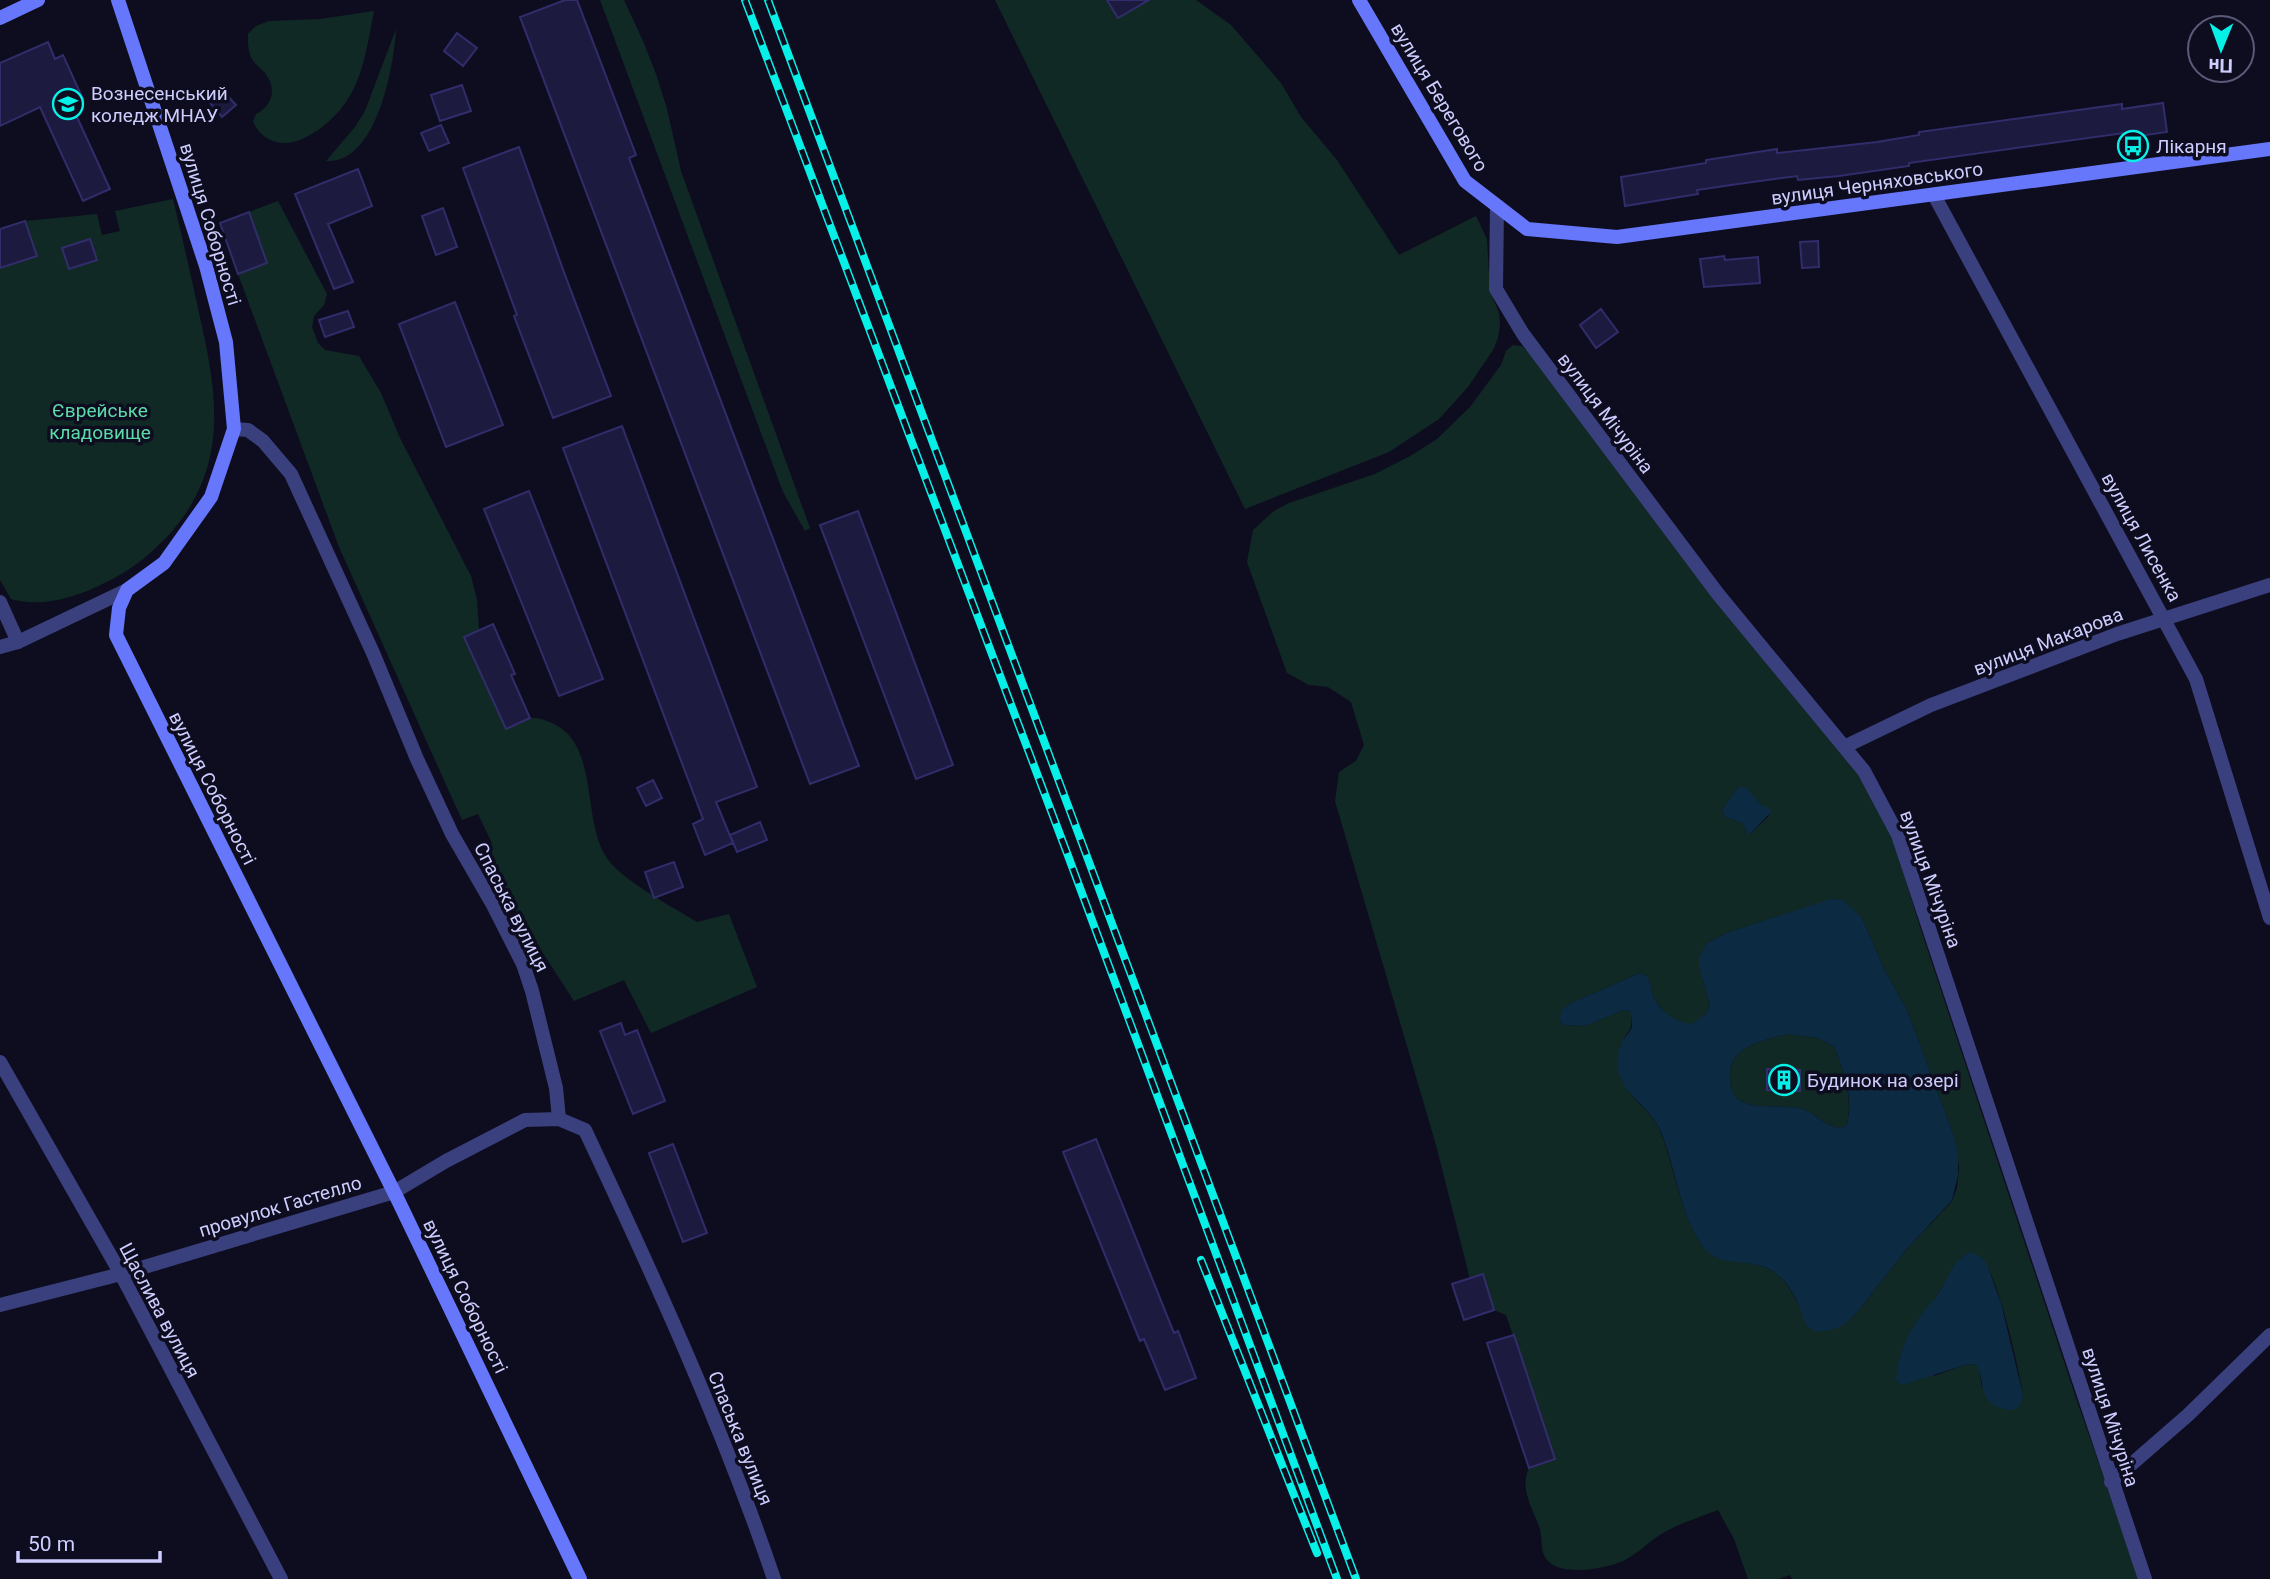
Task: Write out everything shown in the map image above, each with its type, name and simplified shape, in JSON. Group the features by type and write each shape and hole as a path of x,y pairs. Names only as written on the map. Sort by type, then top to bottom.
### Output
{"street":[{"path":"0,18 38,0"},
{"name":"вулиця Соборності","path":"118,0 206,266 226,342 234,429 211,497 164,563 127,590 119,608 116,635 394,1192 580,1579"},
{"name":"вулиця Берегового","path":"1359,0 1465,181 1497,206"},
{"name":"вулиця Черняховського","path":"1497,206 1527,229 1617,237 2270,149"},
{"name":"вулиця Лисенка","path":"1934,195 2196,679 2270,918"},
{"name":"вулиця Мічуріна","path":"1497,206 1496,289 1523,334 1718,594 1864,771 1898,835 2145,1579"},
{"name":"Спаська вулиця","path":"234,429 248,430 263,441 291,474 446,822 494,905 523,964 556,1088 559,1119 585,1130 659,1285 758,1530 774,1579"},
{"name":"вулиця Макарова","path":"1844,747 1931,705 2117,634 2270,585"},
{"path":"0,647 18,642 127,590"},
{"path":"0,602 18,642"},
{"name":"Щаслива вулиця","path":"0,1062 121,1275 281,1579"},
{"name":"провулок Гастелло","path":"0,1305 121,1275 394,1192 446,1161 525,1120 559,1119"},
{"path":"2111,1482 2188,1415 2270,1335"}],"green space":[{"path":"600,0 624,0 656,74 681,171 810,528 805,531 783,492"},
{"path":"995,0 1196,0 1231,25 1281,83 1301,117 1337,160 1399,255 1476,216 1487,239 1490,291 1499,313 1500,325 1493,350 1468,387 1439,419 1389,452 1245,509"},
{"path":"374,11 359,75 353,90 335,116 313,133 292,142 277,142 261,133 253,121 256,114 266,106 272,90 269,79 251,57 248,34 256,26 269,21 320,19"},
{"path":"396,29 386,88 370,130 358,147 344,158 326,161 365,111"},
{"name":"Єврейське кладовище","path":"173,199 206,344 214,402 210,458 201,485 187,511 167,537 125,572 93,589 66,598 39,602 11,599 0,580 0,267 36,256 25,221 97,214 102,235 120,231 115,211"},
{"path":"278,201 327,294 324,305 314,316 312,327 318,343 325,350 359,356 381,393 400,438 471,576 477,600 479,630 464,637 506,729 527,719 537,718 556,725 570,736 585,769 595,828 600,846 609,861 638,886 697,922 729,914 757,987 651,1033 624,980 574,1001 476,850 492,843 478,814 462,820 339,547 238,274 267,263 249,212"},
{"path":"1513,345 1522,346 1530,354 1863,779 1892,837 2075,1395 2139,1579 1792,1579 1790,1575 1779,1579 1748,1579 1734,1539 1718,1510 1670,1529 1628,1558 1604,1567 1569,1570 1558,1567 1544,1555 1540,1529 1526,1491 1526,1476 1529,1468 1555,1458 1506,1315 1494,1310 1483,1275 1470,1279 1436,1145 1335,801 1339,772 1356,761 1364,745 1351,702 1328,687 1309,685 1287,673 1247,562 1253,530 1274,511 1289,503 1375,474 1437,439 1470,407 1501,365 1506,351","holes":["1738,787 1752,795 1769,816 1750,834 1747,834 1743,823 1725,817 1722,810","1833,899 1862,918 1884,969 1907,1010 1954,1136 1959,1167 1957,1188 1952,1201 1905,1251 1845,1324 1800,1308 1788,1286 1768,1268 1718,1258 1700,1242 1685,1212 1659,1129 1626,1086 1624,1038 1631,1025 1630,1011 1624,1010 1585,1026 1564,1025 1560,1021 1569,1004 1640,973 1647,976 1654,998 1661,1008 1675,1019 1691,1025 1706,1014 1710,1005 1699,966 1707,943 1729,932","1981,1257 1988,1268 2007,1323 2023,1395 1982,1387 1979,1369 1975,1364 1934,1376 1932,1303 1955,1267"]},
{"path":"1788,1034 1818,1038 1834,1047 1848,1096 1846,1126 1834,1127 1802,1109 1759,1106 1744,1102 1734,1095 1730,1079 1731,1068 1741,1052 1758,1042"}],"water":[{"path":"1738,787 1746,787 1763,807 1769,807 1771,812 1750,834 1747,834 1743,823 1725,817 1722,810"},
{"path":"1831,899 1843,900 1862,918 1884,969 1907,1010 1954,1136 1958,1154 1958,1175 1952,1200 1905,1251 1859,1310 1845,1324 1835,1329 1816,1332 1807,1326 1789,1287 1770,1269 1715,1257 1699,1240 1685,1210 1659,1128 1626,1087 1618,1072 1620,1047 1632,1027 1630,1011 1624,1010 1585,1026 1564,1025 1560,1021 1561,1011 1569,1004 1640,973 1647,976 1654,998 1665,1012 1675,1019 1691,1024 1706,1014 1710,1005 1699,967 1699,957 1707,943 1729,932","holes":["1788,1034 1818,1038 1834,1047 1841,1066 1849,1097 1846,1126 1834,1127 1802,1109 1759,1106 1744,1102 1734,1095 1730,1079 1731,1068 1735,1059 1749,1046"]},
{"path":"1971,1252 1986,1262 2001,1303 2023,1395 2020,1405 2015,1409 2009,1410 1991,1403 1984,1393 1981,1376 1975,1364 1902,1385 1896,1381 1901,1355 1911,1330 1938,1294 1955,1264"}],"building":[{"path":"565,0 577,0 636,155 629,158 859,766 810,784 520,17"},
{"path":"1107,0 1149,0 1118,18"},
{"path":"457,33 477,48 463,66 444,51"},
{"name":"Вознесенський коледж МНАУ","path":"48,42 55,59 63,55 83,99 71,104 110,189 83,201 40,107 0,126 0,63"},
{"path":"462,85 471,111 440,121 431,95"},
{"path":"223,91 236,105 222,117 210,103"},
{"path":"2163,103 2167,132 2139,136 2138,131 1909,163 1909,166 1839,176 1798,180 1797,176 1738,184 1697,190 1698,194 1625,206 1621,177 1706,163 1706,160 1777,149 1777,153 1877,142 1919,135 1919,132 2122,104 2122,109"},
{"path":"441,125 449,143 429,151 421,133"},
{"path":"519,147 611,396 553,418 514,316 517,315 463,168"},
{"path":"358,169 372,206 328,224 353,282 334,289 295,194"},
{"path":"443,208 457,247 436,255 422,216"},
{"path":"249,212 267,263 238,274 220,223"},
{"path":"25,221 37,256 0,268 0,229"},
{"path":"90,239 97,260 69,269 62,248"},
{"path":"1818,241 1819,267 1802,268 1800,242"},
{"path":"1724,256 1725,260 1758,257 1760,283 1704,287 1700,259"},
{"path":"455,302 503,425 446,447 399,324"},
{"path":"1601,309 1618,332 1596,348 1580,325"},
{"path":"348,311 354,327 325,337 319,320"},
{"path":"622,426 757,787 716,802 733,843 705,855 693,824 703,819 563,448"},
{"path":"529,491 603,679 559,696 484,509"},
{"path":"858,511 953,765 916,779 820,525"},
{"path":"493,624 515,674 511,675 530,718 506,729 464,637"},
{"path":"653,780 662,798 646,806 637,788"},
{"path":"760,822 767,840 737,852 730,835"},
{"path":"674,862 683,887 654,898 645,872"},
{"path":"621,1023 625,1035 637,1030 665,1101 633,1114 600,1031"},
{"name":"Будинок на озері","path":"1767,1069 1800,1070 1800,1091 1767,1090"},
{"path":"1096,1139 1174,1333 1178,1331 1196,1378 1165,1390 1144,1339 1140,1341 1063,1152"},
{"path":"673,1144 707,1233 683,1242 649,1153"},
{"path":"1483,1274 1494,1310 1464,1320 1452,1284"},
{"path":"1514,1335 1555,1459 1529,1468 1487,1343"}],"railway":[{"path":"745,0 1337,1579"},
{"path":"768,0 1356,1579"},
{"path":"1201,1260 1317,1553"}],"place":[{"name":"Вознесенський коледж МНАУ","path":"68,104"},
{"name":"Лікарня","path":"2133,146"},
{"name":"Будинок на озері","path":"1784,1080"}]}
